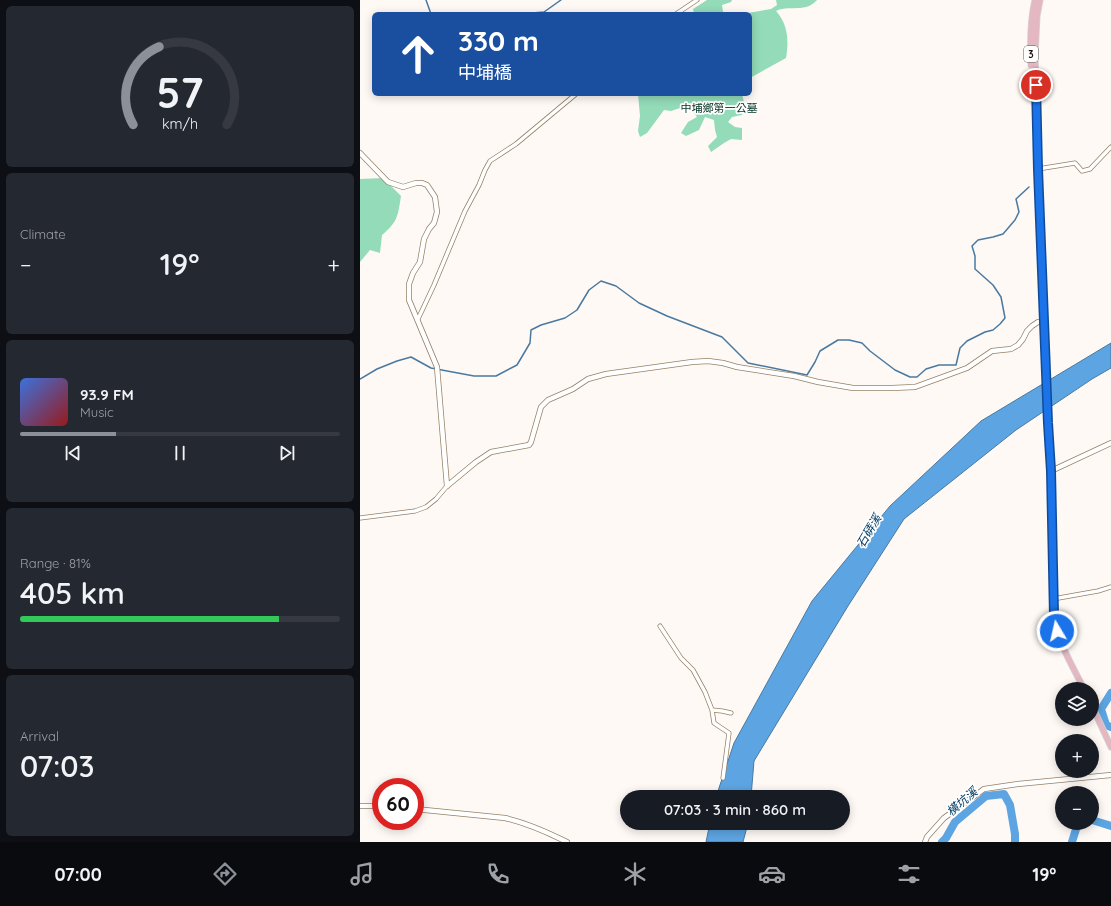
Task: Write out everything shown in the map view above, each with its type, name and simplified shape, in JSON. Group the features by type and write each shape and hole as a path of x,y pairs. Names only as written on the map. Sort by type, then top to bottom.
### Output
{"main road":[{"name":"3","path":"1035,0 1032,15 1031,53 1033,102 1037,108"},
{"name":"3","path":"1040,0 1035,34 1035,57 1045,357 1051,471 1053,600 1054,615 1060,640 1081,682"},
{"path":"1099,721 1111,747"}],"street":[{"path":"679,12 697,0"},
{"path":"418,319 434,285 465,210 480,185 490,161 516,144 574,96"},
{"path":"1038,169 1075,163 1082,171 1090,169 1111,147"},
{"path":"360,153 388,182 403,187 416,183 427,185 435,197 437,212 434,224 429,229 424,239 420,262 413,273 409,284 409,300 438,369 447,470 447,486"},
{"path":"360,518 415,511 426,507 436,499 447,486 476,462 491,452 529,444 531,442 541,407 548,400 573,389 588,379 606,374 708,361 853,388 915,387 967,368 992,352 1011,349 1018,345 1032,326 1038,322 1044,322"},
{"path":"1051,471 1111,443"},
{"path":"1053,600 1098,591 1111,586"},
{"path":"660,626 681,658 693,670 705,692 712,710 714,723 729,733 723,778"},
{"path":"712,710 731,713"},
{"path":"925,842 927,837 944,818 984,789 1018,784 1111,775"},
{"path":"360,806 372,806"},
{"path":"424,810 505,818 529,825 567,842"}],"green space":[{"path":"707,0 732,0 731,2 722,5 723,12 694,12 693,9"},
{"name":"中埔鄉第一公墓","path":"776,0 817,0 807,7 786,8 776,11 783,21 787,33 786,58 752,77 752,12 771,9 777,5"},
{"name":"中埔鄉第一公墓","path":"638,96 742,96 745,106 742,115 732,117 728,122 735,127 742,128 742,140 731,139 711,152 708,146 717,137 714,120 705,117 699,130 686,136 681,133 688,122 697,117 691,109 680,108 671,111 664,110 647,133 640,137 638,131 640,116"},
{"path":"383,178 401,196 398,213 394,222 382,235 380,253 370,250 360,262 360,179"}],"water":[{"path":"1111,343 1111,368 1016,430 904,519 848,606 754,761 752,790 718,790 734,743 812,601 890,506 981,421"},
{"path":"709,830 746,830 743,842 706,842"}],"waterway":[{"path":"426,0 430,12"},
{"path":"544,12 561,0"},
{"path":"360,379 377,369 411,357 431,368 474,376 496,376 517,365 530,343 531,330 541,325 565,318 577,310 589,290 601,281 616,286 639,303 667,316 722,337 748,363 807,375 820,351 838,340 849,340 862,343 895,370 910,377 917,377 926,369 939,365 956,365 960,348 967,341 985,332 993,330 1005,318 1001,297 993,285 975,269 975,256 972,246 978,240 1003,234 1015,220 1019,212 1016,199 1029,187"},
{"name":"橫坑溪","path":"1111,693 1101,709 1106,725 1111,727"},
{"name":"橫坑溪","path":"942,842 955,822 986,796 1004,794 1010,805 1015,842"},
{"name":"橫坑溪","path":"1099,822 1111,826"},
{"name":"橫坑溪","path":"1072,842 1076,830"}],"route":[{"path":"1036,85 1038,169 1051,471 1054,615 1057,631"}],"water label":[{"name":"石硦溪","path":"869,531"}]}
